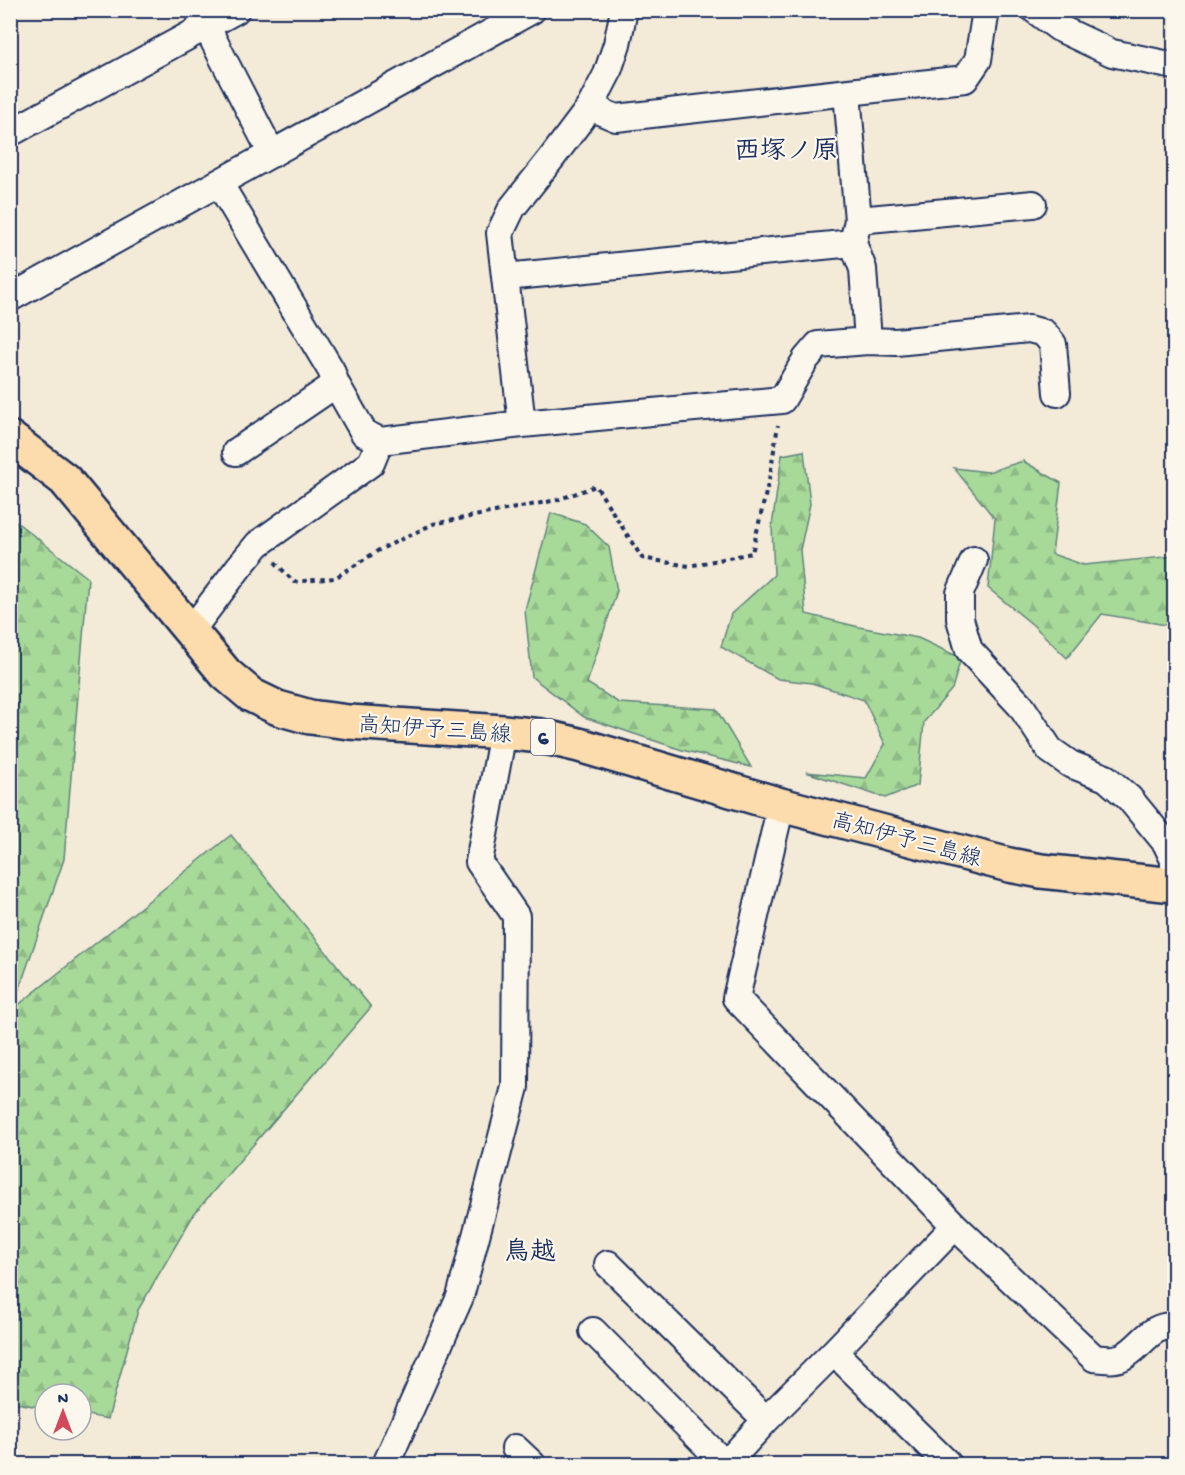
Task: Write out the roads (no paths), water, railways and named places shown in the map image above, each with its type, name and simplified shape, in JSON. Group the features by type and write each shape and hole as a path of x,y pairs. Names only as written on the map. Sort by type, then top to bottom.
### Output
{"main road":[{"name":"高知伊予三島線","path":"10,438 65,480 226,674 250,695 278,708 310,717 349,722 541,736 579,745 781,805 1009,865 1041,871 1174,885"}],"street":[{"path":"10,133 202,18 236,10"},
{"path":"10,298 532,10"},
{"path":"522,424 500,233 512,208 590,107 607,74 617,44 624,10"},
{"path":"590,107 616,118 965,79 978,60 986,10"},
{"path":"1035,10 1059,28 1112,53 1174,66"},
{"path":"202,18 272,154"},
{"path":"847,93 856,231 863,269 868,341"},
{"path":"219,183 331,370 336,384 364,433 380,441 522,424 782,400 806,359 818,345 868,341 896,342 1029,329 1044,333 1053,344 1057,393"},
{"path":"505,277 856,231 1033,204"},
{"path":"236,452 336,384"},
{"path":"190,632 258,544 371,463 380,441"},
{"path":"974,560 960,593 960,619 969,650 1021,706 1050,750 1070,764 1106,778 1128,798 1166,843 1174,860 1174,885"},
{"path":"386,1464 460,1297 515,1087 516,916 479,862 503,732"},
{"path":"781,805 736,998 955,1226 1094,1358 1114,1359 1124,1356 1157,1329 1174,1327"},
{"path":"593,1331 725,1464 955,1226"},
{"path":"608,1264 766,1420"},
{"path":"834,1352 948,1464"}],"district":[{"name":"西塚ノ原","path":"786,149"},
{"name":"鳥越","path":"530,1250"}]}
